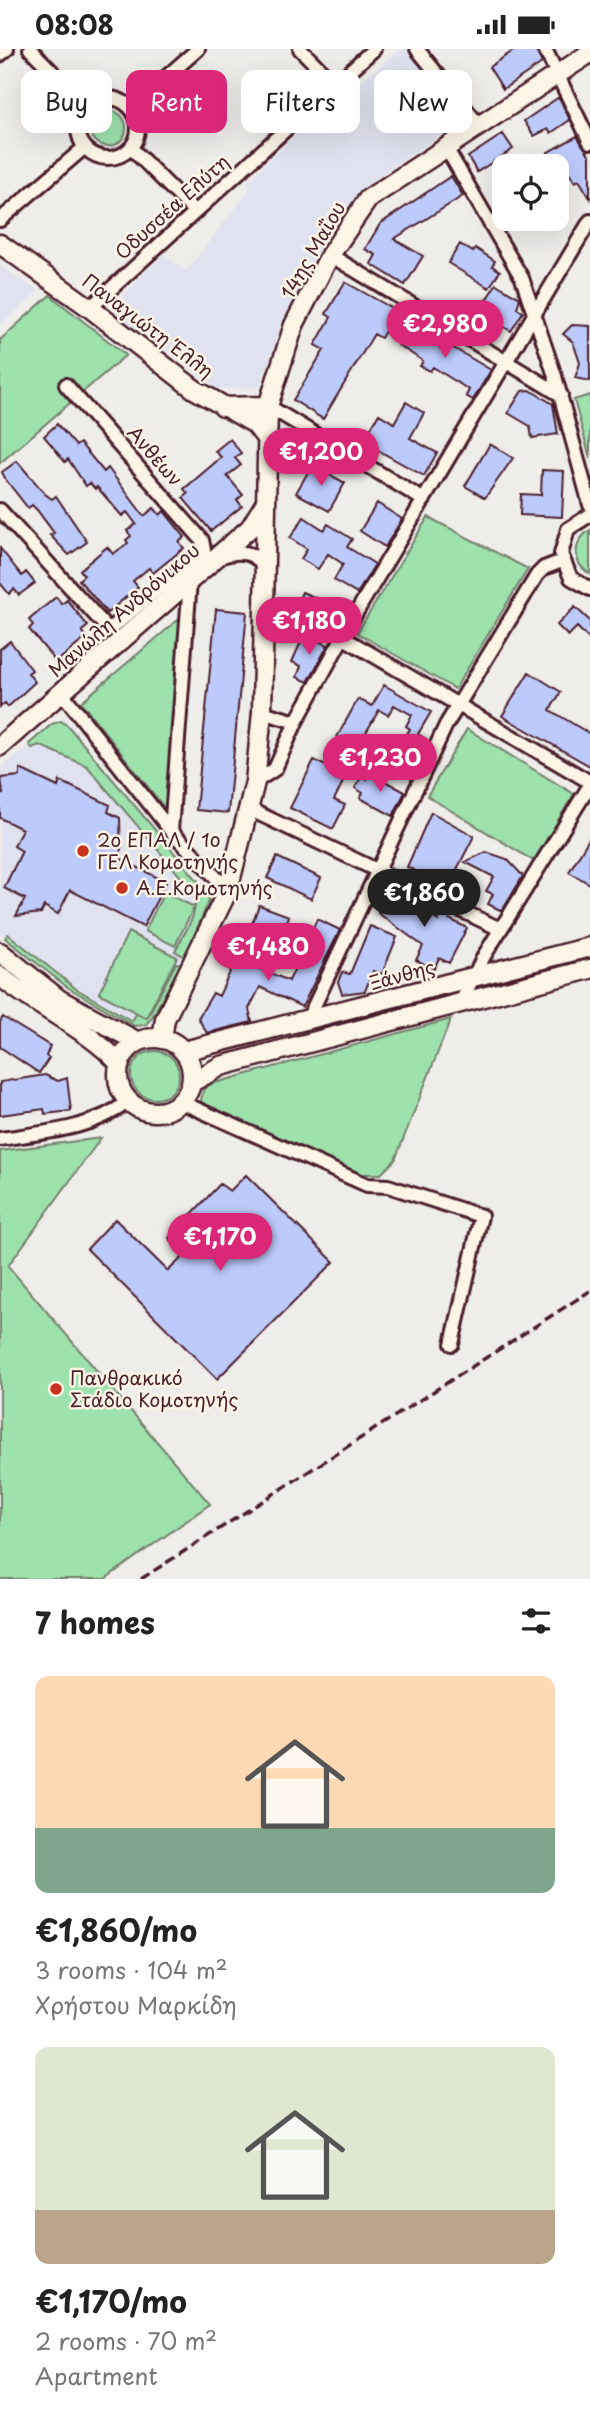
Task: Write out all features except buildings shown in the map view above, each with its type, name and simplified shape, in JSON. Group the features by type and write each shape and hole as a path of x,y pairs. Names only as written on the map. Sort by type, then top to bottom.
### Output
{"street":[{"path":"0,55 7,49"},
{"path":"30,49 51,70"},
{"path":"174,70 198,49"},
{"path":"300,49 321,70"},
{"name":"Οδυσσέα Ελύτη","path":"351,70 374,49"},
{"path":"417,49 478,124"},
{"path":"545,49 590,142"},
{"name":"14ης Μαΐου","path":"162,1039 165,1019 228,891 255,782 262,712 267,571 268,406 294,325 330,255 368,198 590,53"},
{"path":"80,133 85,147 93,154 107,158 121,156 131,148 136,133"},
{"name":"Οδυσσέα Ελύτη","path":"90,308 281,133"},
{"path":"445,146 518,270 561,395 590,505"},
{"path":"0,220 85,147"},
{"path":"131,148 195,212"},
{"path":"255,782 275,769 296,722 342,637 590,221"},
{"name":"Παναγιώτη Έλλη","path":"0,244 90,308 194,390 255,424 268,441"},
{"path":"330,255 561,395"},
{"name":"Ανθέων","path":"66,385 202,540 207,557"},
{"path":"223,407 268,406 424,500"},
{"name":"Μανώλη Ανδρόνικου","path":"0,746 62,692 159,598 190,581 207,557 257,521 268,499"},
{"path":"0,510 101,625 107,628 159,598 207,557 247,552 261,560 267,571"},
{"path":"590,515 578,520 565,535 562,561 571,578 590,589"},
{"path":"307,1022 458,705 537,575 544,568 562,561"},
{"path":"172,831 190,581"},
{"path":"342,637 590,783 500,929 460,1004"},
{"path":"62,692 172,831 228,891"},
{"path":"262,712 296,722"},
{"path":"250,809 500,929"},
{"name":"Ξάνθης","path":"184,1051 307,1022 590,947"},
{"path":"0,952 60,1000 138,1042"},
{"path":"191,1082 221,1066 590,969"},
{"path":"0,976 25,997 104,1048 120,1064"},
{"path":"162,1039 184,1051 191,1068 191,1082 180,1102 165,1111 153,1112 129,1101 120,1084 120,1064 127,1052 138,1042 162,1039"},
{"path":"0,1139 89,1123 110,1115 129,1101"},
{"path":"180,1102 367,1185 388,1185 481,1216 452,1344"}],"shaded area":[{"path":"402,49 406,49 423,70 375,70"},
{"path":"374,71 374,133 443,133 379,176 358,194 334,224 316,254 282,326 260,387 217,389 112,310 140,277 164,255 186,271 251,188 246,183 298,133 360,133 360,82"},
{"path":"0,266 39,291 0,326"},
{"name":"2ο ΕΠΑΛ / 1ο ΓΕΛ Κομοτηνής","path":"64,716 90,752 204,887 214,910 156,1022 135,1026 90,1002 32,961 0,933 0,769"}],"green space":[{"path":"112,111 121,115 126,128 121,141 108,146 95,141 91,133 112,133"},
{"path":"50,295 126,355 0,463 0,340"},
{"path":"590,395 590,458 574,400"},
{"path":"428,517 528,569 455,689 357,633"},
{"path":"590,530 590,574 580,564 576,552 580,540"},
{"path":"185,614 167,811 81,702"},
{"path":"61,721 208,893 209,901 185,957 175,951 194,912 191,889 87,766 39,745 32,748 29,744 52,724"},
{"path":"467,729 574,794 534,861 427,796"},
{"path":"164,892 194,907 175,946 145,931"},
{"path":"128,932 177,957 146,1018 99,993"},
{"path":"8,934 75,988 132,1021 136,1014 147,1018 176,963 181,964 151,1019 145,1025 135,1026 67,987 5,938"},
{"path":"451,1019 395,1160 381,1174 358,1174 205,1106 201,1101 203,1090 211,1084"},
{"path":"155,1051 172,1058 179,1075 172,1092 155,1099 138,1092 131,1075 138,1058"},
{"name":"Πανθρακικό Στάδιο Κομοτηνής","path":"101,1138 8,1266 210,1504 105,1579 0,1579 0,1151"}],"railway":[{"path":"141,1579 590,1291"}],"place":[{"name":"2ο ΕΠΑΛ / 1ο ΓΕΛ Κομοτηνής","path":"83,851"},
{"name":"Α.Ε.Κομοτηνής","path":"122,888"},
{"name":"Πανθρακικό Στάδιο Κομοτηνής","path":"56,1389"}]}
